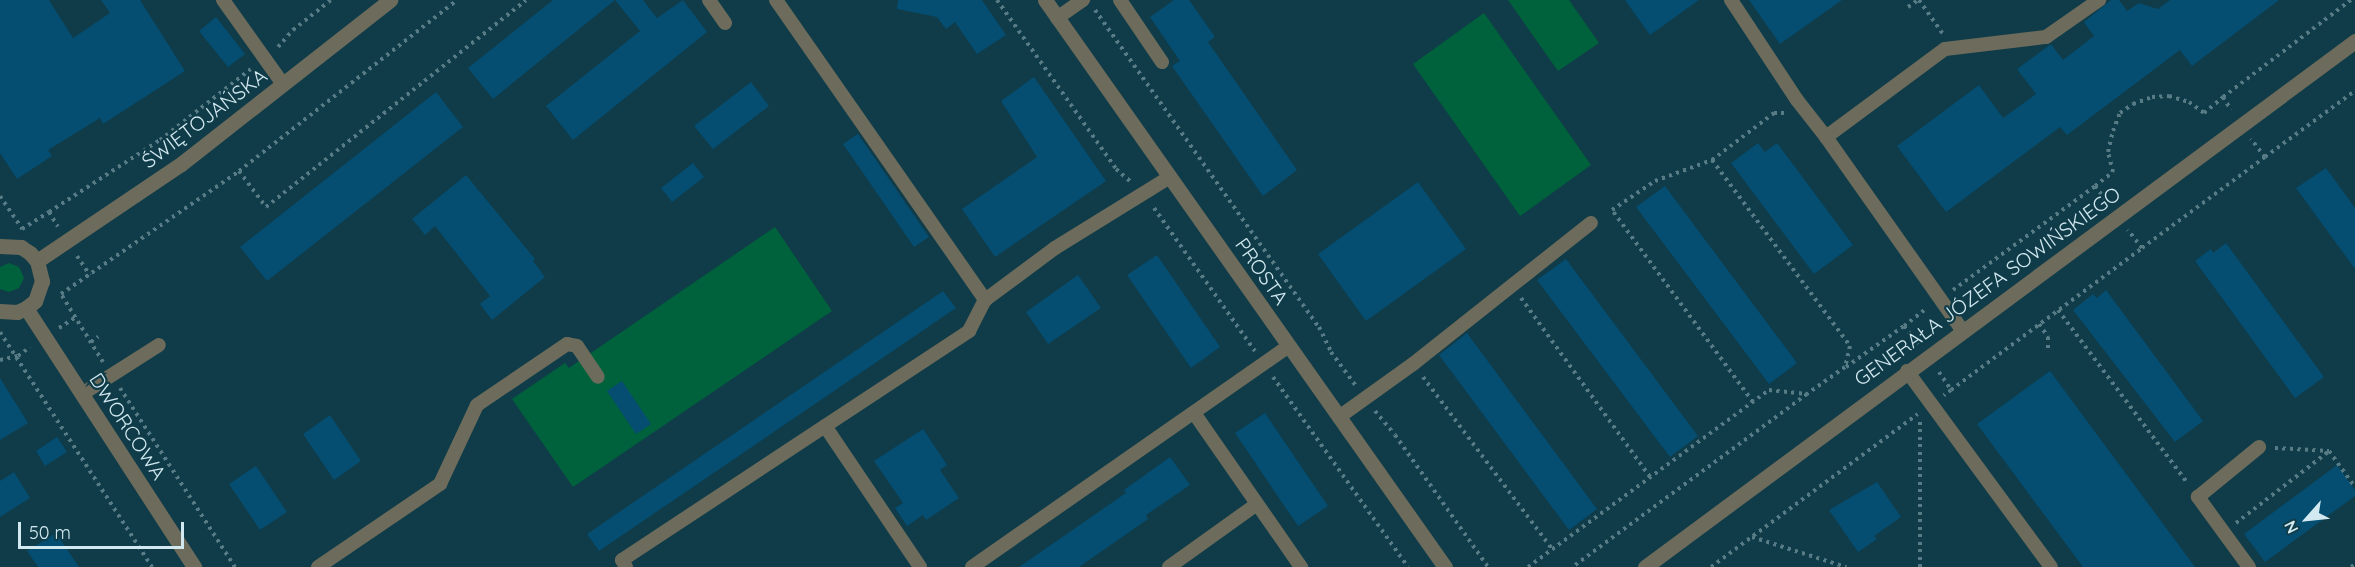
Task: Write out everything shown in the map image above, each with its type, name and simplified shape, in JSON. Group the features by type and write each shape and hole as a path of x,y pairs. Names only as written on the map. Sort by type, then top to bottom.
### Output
{"street":[{"name":"ŚWIĘTOJAŃSKA","path":"37,261 181,164 390,0"},
{"name":"PROSTA","path":"1045,0 1445,567"},
{"name":"GENERAŁA JÓZEFA SOWIŃSKIEGO","path":"1645,567 2355,41"},
{"path":"0,246 21,247 37,261 42,281 34,301 26,308 17,312 0,311"},
{"name":"DWORCOWA","path":"26,308 194,567"}],"lane":[{"path":"223,0 284,84"},
{"path":"709,0 725,24"},
{"path":"776,0 985,300"},
{"path":"1120,0 1162,62"},
{"path":"1731,0 1801,104 1962,330"},
{"path":"1826,137 1945,49 2046,37 2098,0"},
{"path":"1057,18 1087,3"},
{"path":"624,564 825,426 969,331 985,300 1055,248 1170,177"},
{"path":"1339,417 1413,364 1591,223"},
{"path":"318,567 440,484 477,405 567,344 577,346 598,377"},
{"path":"82,394 159,345"},
{"path":"972,567 1289,346"},
{"path":"1907,371 2051,567"},
{"path":"1194,413 1301,567"},
{"path":"825,426 920,567"},
{"path":"2249,567 2198,497 2259,447"},
{"path":"1169,567 1257,504"}],"path":[{"path":"49,212 160,140 282,44 293,30 331,0"},
{"path":"235,567 61,294 239,171 457,0"},
{"path":"239,171 266,207 526,0"},
{"path":"997,0 1116,169 1144,194 1257,355"},
{"path":"1908,7 1918,0 1953,48"},
{"path":"2223,98 2351,0"},
{"path":"1087,3 1319,327 1343,371 1395,435 1488,567"},
{"path":"2265,157 2355,91"},
{"path":"1753,402 1612,210 1654,181 1712,160 1774,113 1787,113 1801,104"},
{"path":"1572,567 1845,367 1850,346 1712,160"},
{"path":"1513,285 1650,477"},
{"path":"2058,310 2198,497"},
{"path":"2039,324 2048,337 2048,350"},
{"path":"0,332 18,356 152,567"},
{"path":"91,342 98,337"},
{"path":"0,360 18,356"},
{"path":"1413,364 1552,549"},
{"path":"1267,369 1408,567"},
{"path":"1528,567 1769,390 1807,394"},
{"path":"1920,412 1920,567"},
{"path":"2259,447 2329,451"},
{"path":"2329,451 2355,487"},
{"path":"2224,533 2329,451"},
{"path":"1751,537 1845,567"},
{"path":"2351,567 2355,564"}],"green space":[{"path":"1508,0 1569,0 1599,43 1558,71"},
{"path":"1484,13 1591,165 1520,216 1413,64"},
{"path":"775,227 832,311 573,487 512,399 565,363 569,368"},
{"path":"9,263 19,267 24,278 19,288 9,292 0,289 0,267"}],"building":[{"path":"0,0 49,0 73,38 110,13 101,0 140,0 185,71 103,124 100,118 48,150 52,156 17,179 0,153"},
{"path":"553,0 615,0 493,99 468,68"},
{"path":"615,0 643,0 657,18 683,0 707,32 573,140 546,106 640,31"},
{"path":"898,0 982,0 1006,35 977,54 955,22 946,29 937,17 897,9"},
{"path":"1174,0 1189,0 1215,37 1208,42 1297,170 1263,196 1172,66 1180,61 1150,17"},
{"path":"1625,0 1699,0 1650,35"},
{"path":"1749,0 1842,0 1780,44"},
{"path":"2111,0 2119,0 2127,11 2139,3 2158,9 2170,0 2279,0 2192,66 2180,50 2067,135 2060,127 1946,212 1897,146 1979,85 2003,118 2036,94 2017,69 2051,44 2063,60 2094,36 2084,22"},
{"path":"216,17 245,54 228,67 199,31"},
{"path":"1034,77 1106,181 995,257 962,209 1037,157 1001,101"},
{"path":"751,82 769,106 713,149 694,126"},
{"path":"436,92 463,127 267,281 240,247"},
{"path":"858,134 929,237 914,247 843,144"},
{"path":"1758,143 1765,152 1777,143 1853,245 1814,274 1731,163"},
{"path":"693,163 704,177 672,202 661,188"},
{"path":"2326,168 2355,208 2355,269 2296,188"},
{"path":"466,175 535,259 533,261 545,277 492,320 480,304 490,296 435,226 425,235 412,219"},
{"path":"1418,182 1466,249 1366,321 1318,254"},
{"path":"1665,186 1797,363 1769,384 1636,207"},
{"path":"2226,243 2324,377 2295,398 2195,261 2211,249 2213,253"},
{"path":"1157,255 1220,347 1191,368 1127,275"},
{"path":"1566,259 1698,436 1670,457 1537,280"},
{"path":"1078,275 1101,308 1048,344 1026,312"},
{"path":"2106,290 2203,421 2175,442 2073,310 2093,294 2097,298"},
{"path":"943,291 956,308 599,551 587,534"},
{"path":"1467,333 1597,509 1569,530 1439,355"},
{"path":"2050,371 2195,567 2083,567 1977,424"},
{"path":"0,378 28,423 0,440"},
{"path":"622,381 651,424 636,434 607,391"},
{"path":"1265,413 1328,506 1298,526 1235,433"},
{"path":"330,415 361,461 334,480 303,434"},
{"path":"923,429 947,465 940,470 959,498 926,520 923,515 907,526 895,508 903,503 874,461"},
{"path":"57,437 67,452 45,466 36,451"},
{"path":"1170,457 1190,485 1146,515 1148,519 1079,567 1019,567 1126,493 1124,490"},
{"path":"2337,465 2355,490 2355,496 2265,562 2244,534"},
{"path":"256,466 287,512 260,530 229,484"},
{"path":"14,472 30,498 0,517 0,481"},
{"path":"1877,482 1901,517 1874,536 1877,539 1858,552 1829,510"},
{"path":"56,533 79,567 38,567 27,551"}]}
